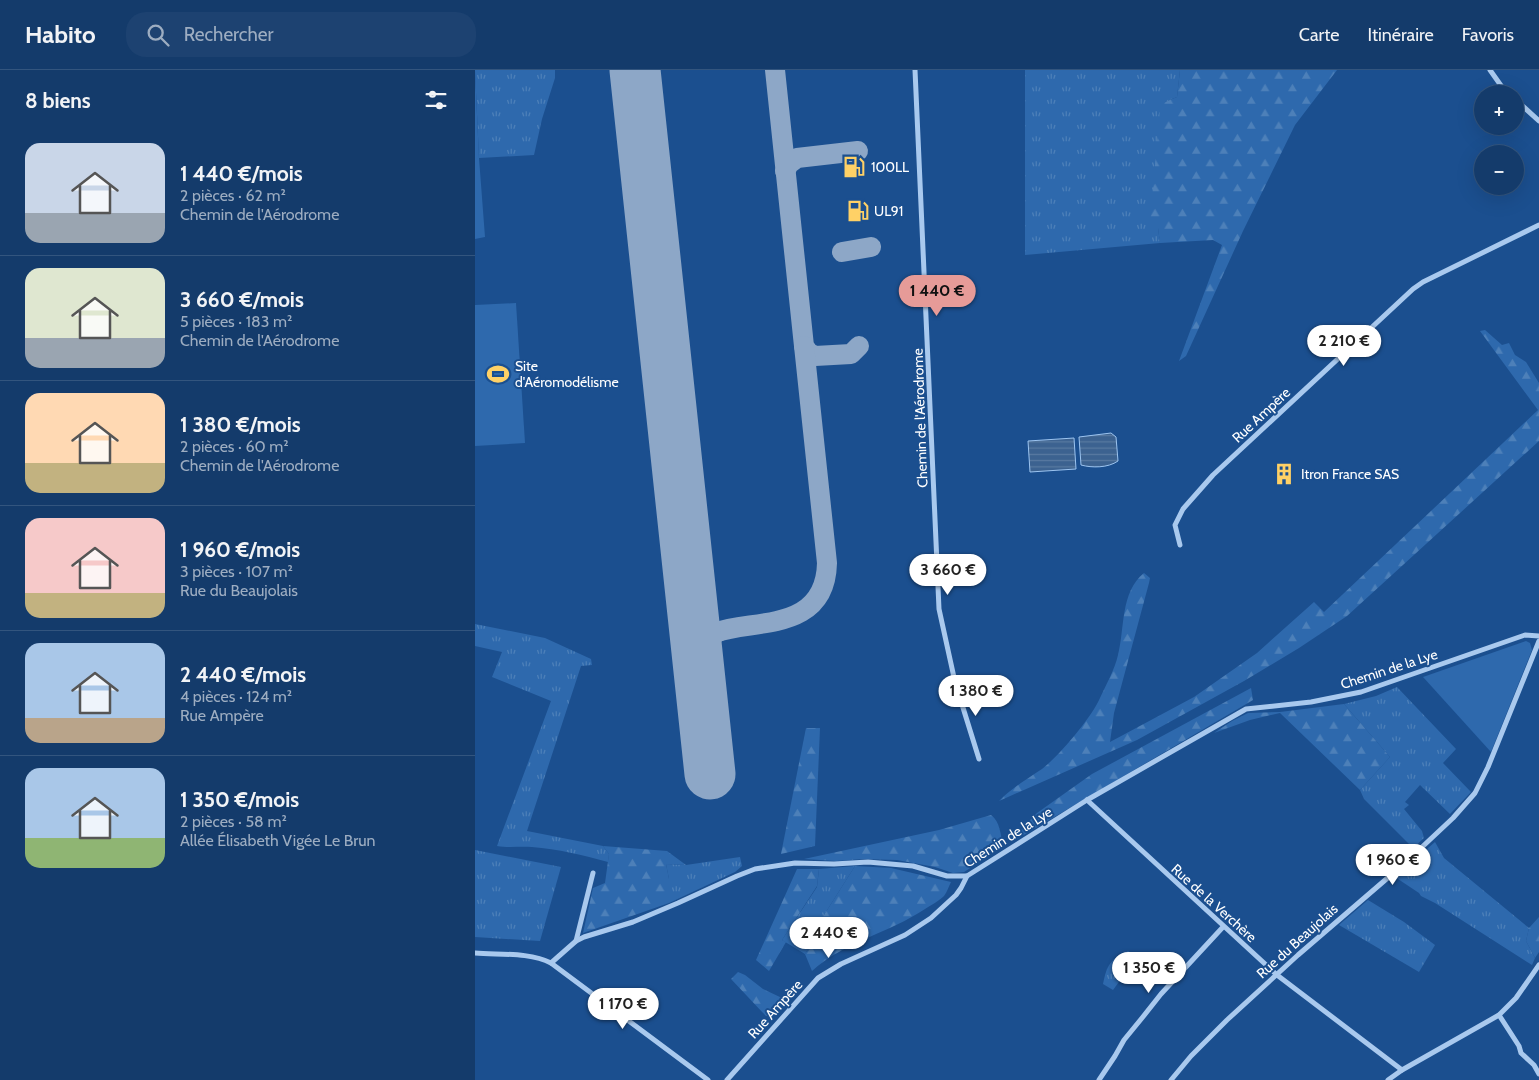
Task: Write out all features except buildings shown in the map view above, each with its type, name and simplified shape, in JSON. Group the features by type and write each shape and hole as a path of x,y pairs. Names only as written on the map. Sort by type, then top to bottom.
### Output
{"street":[{"name":"Chemin de l'Aérodrome","path":"915,70 939,609 955,682 979,759"},
{"path":"1490,70 1501,85"},
{"path":"1524,107 1539,121"},
{"name":"Rue Ampère","path":"1180,545 1175,525 1183,510 1213,475 1413,290 1423,282 1539,225"},
{"name":"Chemin de la Lye","path":"551,963 576,941 584,937 633,922 737,876 770,866 795,863 834,864 868,862 913,866 955,877 967,876 1087,800 1247,709 1311,702 1361,692 1525,635 1539,636"},
{"name":"Rue du Beaujolais","path":"1171,1080 1197,1050 1277,975 1412,856 1453,818 1475,793 1488,768 1539,641"},
{"name":"Rue de la Verchère","path":"1087,800 1277,975 1402,1070"},
{"path":"576,941 593,873"},
{"name":"Rue Ampère","path":"727,1080 818,978 841,964 905,935 925,922 956,895 967,876"},
{"path":"1099,1080 1124,1040 1141,1018 1223,927"},
{"path":"475,953 542,958 707,1080"},
{"path":"1388,1080 1402,1070 1499,1015 1516,998 1539,965"},
{"path":"1499,1015 1519,1046 1521,1053 1534,1065 1539,1074"}],"green space":[{"path":"475,70 555,70 555,78 542,119 534,155 479,158"},
{"path":"475,70 485,237 475,239"},
{"path":"1025,70 1180,70 1177,97 1165,102 1158,228 1160,243 1025,255"},
{"path":"1180,70 1337,70 1295,125 1243,231 1186,356 1179,361 1222,245 1213,240 1160,243 1158,228 1150,223 1160,108 1165,102 1177,97"},
{"name":"Site d'Aéromodélisme","path":"516,303 525,443 475,446 475,305"},
{"path":"1485,330 1502,345 1509,343 1515,355 1526,362 1539,383 1539,441 1347,616 1299,648 1244,681 1137,740 999,801 1042,769 1057,755 1083,725 1096,706 1117,660 1127,600 1136,581 1144,573 1150,578 1149,583 1114,713 1110,742 1194,697 1257,653 1314,602 1324,612 1538,410 1480,331"},
{"path":"475,624 545,638 591,659 592,665 581,666 527,831 603,846 609,854 608,862 551,849 497,846 551,701 492,677 502,652 475,646"},
{"path":"1526,641 1530,643 1532,650 1491,752 1423,677"},
{"path":"1397,687 1456,749 1443,763 1471,792 1450,814 1420,785 1405,802 1409,805 1404,809 1422,831 1424,838 1413,848 1364,799 1360,790 1390,757 1344,704 1376,696"},
{"path":"1251,688 1253,700 1015,840 1011,840 1037,813 1092,774"},
{"path":"1344,704 1390,757 1360,790 1280,713 1250,720 1214,733 1248,713 1280,712"},
{"path":"806,728 820,728 815,846 781,854"},
{"path":"991,815 998,825 1003,847 964,872 953,873 935,867 897,860 863,859 836,861 804,859 939,830"},
{"path":"1435,842 1444,858 1529,928 1526,941 1535,958 1532,965 1421,896 1395,877"},
{"path":"603,846 667,851 686,865 666,864 669,879 669,903 583,933 593,888 605,883 609,854"},
{"path":"475,850 561,867 540,941 475,937"},
{"path":"740,857 742,866 735,872 669,903 669,879 666,864 686,865"},
{"path":"855,866 812,934 812,943 805,954 782,940 817,887 819,869"},
{"path":"855,866 891,868 951,882 944,896 935,903 897,925 838,952 812,971 805,954 812,943 812,934"},
{"path":"797,869 819,869 817,886 782,940 786,942 769,971 756,960"},
{"path":"1368,900 1404,922 1435,945 1419,972 1339,925"},
{"path":"1539,917 1539,952 1535,958 1526,941 1529,928"},
{"path":"1128,951 1138,956 1113,990 1103,984 1106,972 1113,960"},
{"path":"738,972 763,989 782,998 776,1010 766,1016 731,979"}],"shaded area":[{"path":"1111,433 1116,437 1118,461 1100,467 1081,465 1079,437"},
{"path":"1074,438 1076,469 1030,472 1028,441"}],"taxiway":[{"path":"775,70 804,346 809,353 815,356 851,354 859,346"},
{"path":"785,171 789,164 797,158 858,151"},
{"path":"842,252 871,247"},
{"path":"697,650 707,637 723,630 789,618 808,608 821,590 827,563 804,346"},
{"path":"693,618 704,629 718,632"}],"runway":[{"path":"635,70 710,774"}],"place":[{"name":"100LL","path":"854,167"},
{"name":"UL91","path":"858,211"},
{"name":"Site d'Aéromodélisme","path":"498,374"},
{"name":"Itron France SAS","path":"1284,474"}]}
